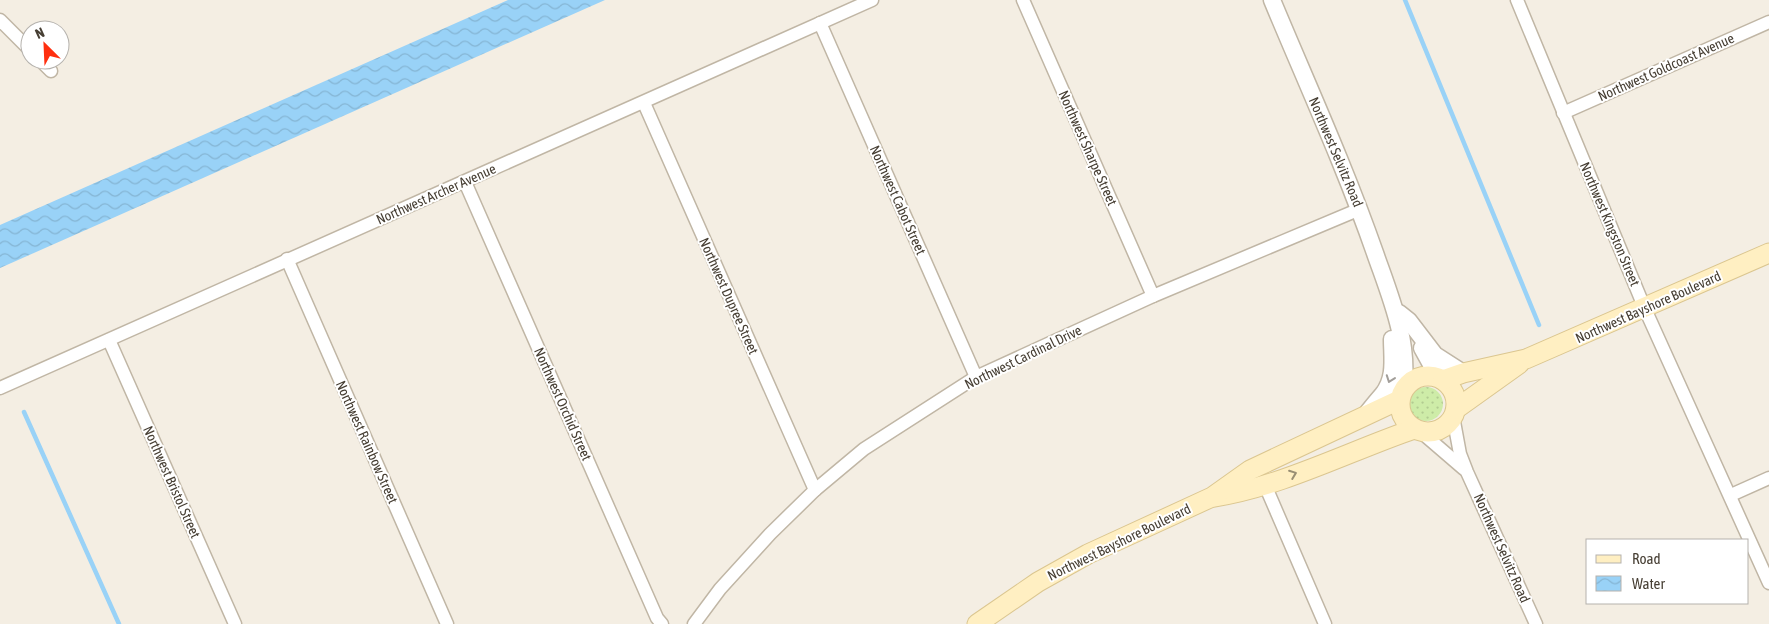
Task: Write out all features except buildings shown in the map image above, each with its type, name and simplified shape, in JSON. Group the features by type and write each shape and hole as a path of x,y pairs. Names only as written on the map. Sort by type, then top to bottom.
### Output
{"main road":[{"name":"Northwest Bayshore Boulevard","path":"1440,379 1526,359 1645,309 1769,253"},
{"name":"Northwest Bayshore Boulevard","path":"1455,412 1526,359"},
{"path":"1430,375 1440,379 1454,393 1455,412 1449,422 1436,431 1417,430 1403,418 1401,394 1415,378 1430,375"},
{"name":"Northwest Bayshore Boulevard","path":"977,624 1038,582 1088,554 1212,497 1250,470 1365,416 1401,394"},
{"name":"Northwest Bayshore Boulevard","path":"1212,497 1239,493 1417,430"}],"street":[{"name":"Northwest Archer Avenue","path":"0,388 872,0"},
{"name":"Northwest Sharpe Street","path":"1023,0 1152,296"},
{"name":"Northwest Selvitz Road","path":"1272,0 1360,209 1396,311 1406,369 1401,394"},
{"name":"Northwest Kingston Street","path":"1516,0 1645,309 1731,495 1769,583"},
{"path":"0,20 20,40"},
{"name":"Northwest Goldcoast Avenue","path":"1563,113 1769,22"},
{"name":"Northwest Cabot Street","path":"820,23 976,377"},
{"name":"Northwest Dupree Street","path":"644,103 815,490"},
{"name":"Northwest Orchid Street","path":"465,182 657,618 662,624"},
{"name":"Northwest Cardinal Drive","path":"694,624 720,589 770,534 815,490 864,449 976,377 1152,296 1360,209"},
{"name":"Northwest Rainbow Street","path":"287,260 447,624"},
{"name":"Northwest Selvitz Road","path":"1396,311 1422,346 1440,379"},
{"path":"1365,416 1385,392 1390,380 1393,369 1392,332 1396,311 1409,321 1435,355 1463,373"},
{"name":"Northwest Bristol Street","path":"109,340 235,624"},
{"name":"Northwest Selvitz Road","path":"1455,412 1460,454 1536,624"},
{"name":"Northwest Selvitz Road","path":"1417,430 1453,458 1467,472"},
{"path":"1731,495 1769,478"},
{"path":"1265,484 1326,624"}],"green space":[{"path":"1426,387 1438,392 1443,404 1438,416 1426,421 1414,416 1409,404 1414,392"}],"water":[{"path":"508,0 605,0 0,268 0,225"}],"waterway":[{"path":"1405,0 1539,325"},
{"path":"24,412 119,624"}]}
